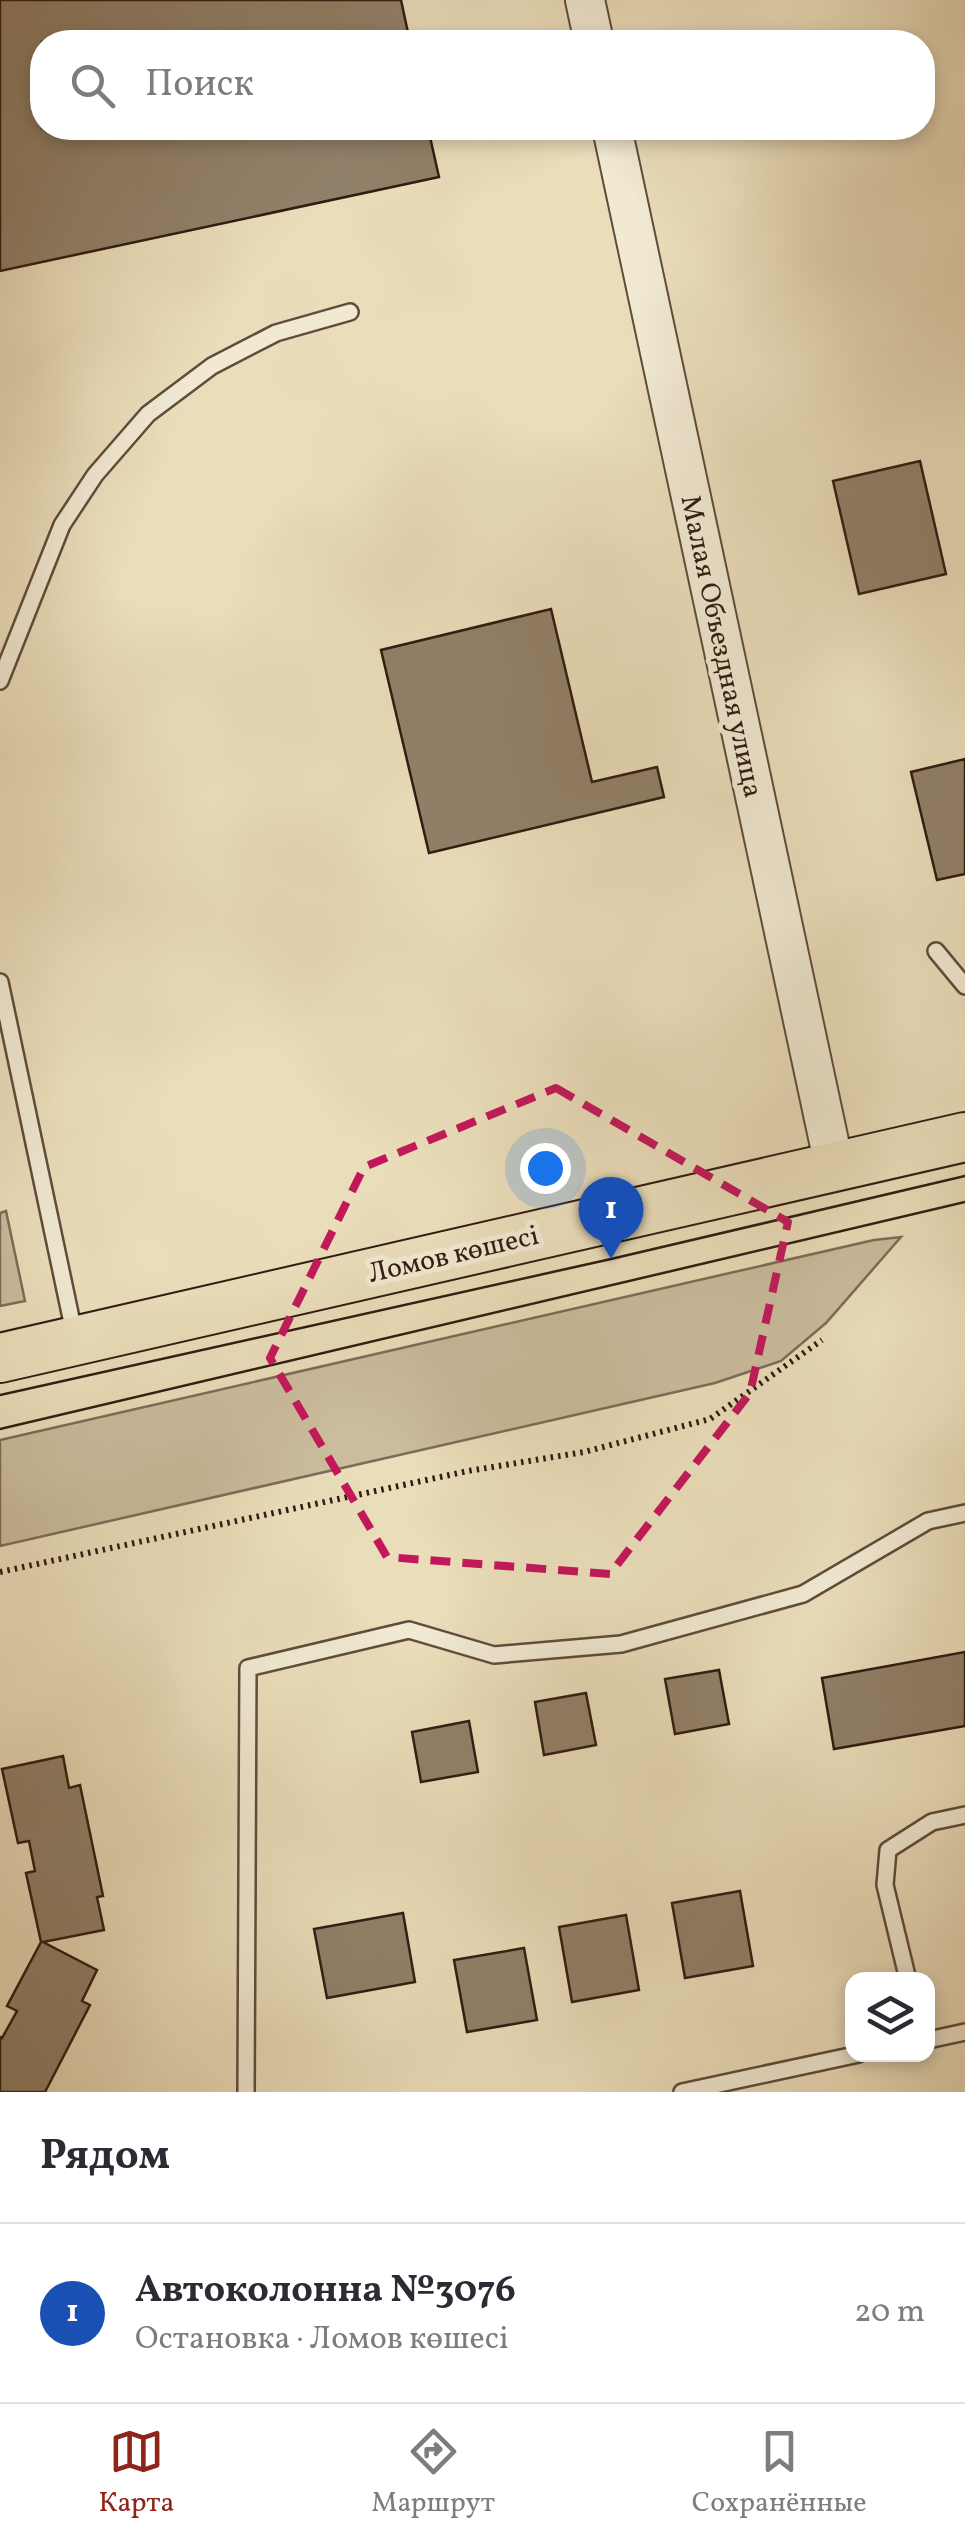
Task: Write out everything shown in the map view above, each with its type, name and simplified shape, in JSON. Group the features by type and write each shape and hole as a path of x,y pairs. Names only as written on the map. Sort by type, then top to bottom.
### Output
{"main road":[{"name":"Ломов көшесі","path":"0,1358 965,1137"}],"street":[{"path":"584,0 591,30"},
{"name":"Малая Объездная улица","path":"615,140 834,1165"}],"lane":[{"path":"0,681 62,525 95,475 148,414 212,366 276,332 350,312"},
{"path":"936,951 965,986"},
{"path":"0,982 76,1341"},
{"path":"246,2092 248,1668 409,1630 494,1655 621,1644 803,1594 928,1521 965,1514"},
{"path":"906,1972 885,1885 888,1850 932,1822 965,1815"},
{"path":"935,2038 965,2032"},
{"path":"682,2092 845,2057"}],"path":[{"path":"0,1572 468,1472 584,1452 710,1419 822,1340"}],"highlighted area":[{"path":"556,1088 788,1222 750,1393 610,1574 387,1557 270,1358 364,1167"}],"shaded area":[{"path":"6,1211 25,1301 0,1306 0,1213"},
{"path":"901,1237 826,1323 781,1361 715,1383 0,1546 0,1440 874,1240"}],"building":[{"path":"0,0 401,0 407,30 30,30 30,140 431,140 439,177 0,271"},
{"path":"920,461 946,574 859,594 833,481"},
{"path":"551,609 592,782 657,767 664,797 429,853 381,650"},
{"path":"965,759 965,874 937,880 911,772"},
{"path":"965,1652 965,1726 834,1749 822,1678"},
{"path":"719,1670 729,1724 675,1734 665,1679"},
{"path":"586,1693 596,1745 544,1755 535,1702"},
{"path":"469,1721 478,1772 421,1782 412,1732"},
{"path":"63,1756 69,1788 80,1785 103,1896 97,1897 104,1930 43,1942 97,1970 82,2001 90,2005 45,2092 0,2092 0,2037 17,2011 7,2006 41,1942 26,1873 35,1871 29,1841 18,1843 2,1769"},
{"path":"740,1891 753,1966 685,1978 672,1903"},
{"path":"403,1913 415,1982 327,1998 314,1929"},
{"path":"626,1915 639,1990 572,2002 559,1927"},
{"path":"524,1948 537,2020 467,2032 454,1960"}],"tram line":[{"path":"0,1395 965,1176"},
{"path":"0,1429 965,1202"}],"place":[{"name":"Автоколонна №3076","path":"611,1259"}]}
